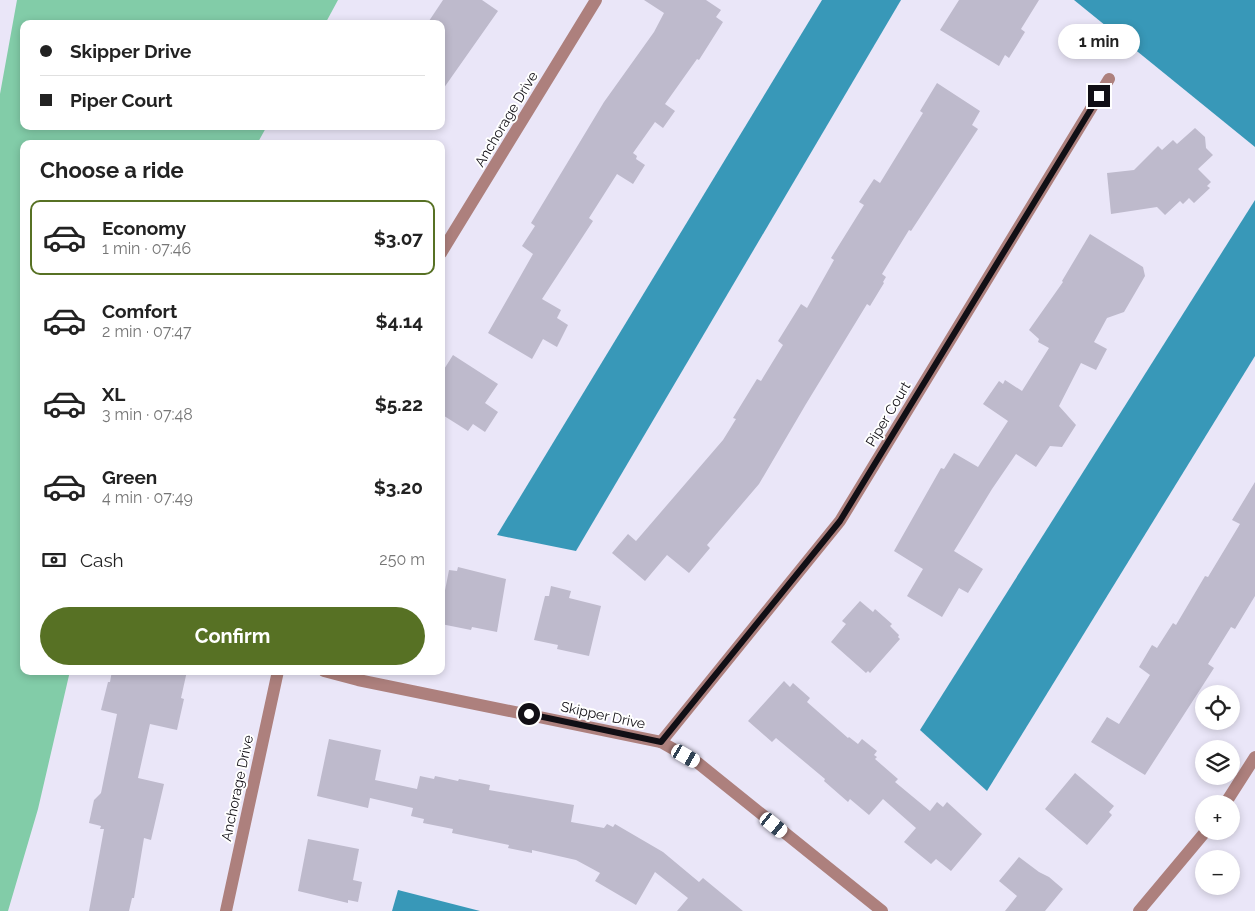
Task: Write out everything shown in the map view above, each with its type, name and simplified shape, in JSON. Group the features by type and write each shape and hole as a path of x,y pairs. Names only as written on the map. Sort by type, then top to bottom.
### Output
{"street":[{"name":"Anchorage Drive","path":"445,246 596,0"},
{"name":"Piper Court","path":"661,742 840,521 1109,79"},
{"name":"Anchorage Drive","path":"226,911 277,675"},
{"name":"Skipper Drive","path":"339,675 661,742 698,763 882,911"},
{"path":"1231,795 1255,757"},
{"path":"1139,911 1198,840"}],"green space":[{"path":"17,0 338,0 327,20 20,20 20,130 265,130 259,140 20,140 20,675 69,675 38,809 8,911 0,911 0,94"}],"water":[{"path":"822,0 901,0 576,551 497,535"},
{"path":"1074,0 1255,0 1255,147"},
{"path":"1255,200 1255,356 987,791 920,730"},
{"path":"398,890 480,911 392,911"}],"building":[{"path":"443,0 482,0 498,11 445,86 445,20 430,20"},
{"path":"644,0 706,0 721,10 716,17 723,22 699,60 697,59 665,104 675,111 663,128 655,122 633,153 637,156 636,159 645,165 633,184 617,174 589,218 593,221 542,299 561,310 557,318 568,325 557,347 543,339 532,359 488,333 533,254 522,246 535,226 531,223 604,102 654,32 664,13"},
{"path":"959,0 1039,0 1021,29 1025,32 1009,58 1005,55 999,66 940,30"},
{"path":"937,83 980,111 972,125 978,129 911,231 909,230 882,274 886,277 884,283 870,306 867,304 759,484 707,545 710,548 689,573 667,555 645,581 612,553 628,534 636,541 723,440 736,419 733,418 757,379 761,381 783,345 778,341 801,304 807,308 834,260 831,258 864,205 859,202 874,179 880,183 923,113 920,111"},
{"path":"1195,128 1205,137 1206,148 1213,155 1198,169 1211,182 1207,186 1210,188 1194,203 1189,198 1183,204 1180,201 1165,215 1157,207 1111,214 1107,173 1134,170 1158,146 1162,150 1173,140 1177,144"},
{"path":"1090,234 1143,267 1145,276 1124,312 1107,318 1094,342 1107,349 1096,370 1081,363 1059,406 1076,425 1062,447 1050,446 1036,467 1016,454 954,551 983,569 968,593 959,588 942,617 907,596 923,569 894,551 941,468 944,469 954,453 978,467 1008,421 983,404 999,381 1003,384 1005,380 1022,391 1049,348 1038,342 1039,339 1029,330 1063,282"},
{"path":"453,355 498,384 485,403 498,412 485,432 473,424 468,431 445,417 445,368"},
{"path":"1255,482 1255,596 1235,629 1231,627 1208,664 1214,668 1203,685 1195,685 1195,697 1145,775 1091,742 1107,717 1119,724 1150,675 1139,667 1152,645 1157,648 1173,623 1176,625 1205,576 1208,577 1240,524 1232,520"},
{"path":"458,567 506,579 497,632 472,627 471,630 445,625 445,590 449,570 457,571"},
{"path":"551,586 571,591 569,598 601,606 589,656 557,649 558,645 534,640 545,596 549,596"},
{"path":"860,601 873,612 875,609 892,624 890,626 899,635 900,639 870,673 868,671 866,673 831,642 846,624 842,621"},
{"path":"111,675 186,675 181,698 184,699 177,730 150,724 138,778 164,784 151,840 144,838 134,898 132,898 129,911 89,911 104,829 100,829 101,826 89,823 94,800 101,793 117,714 101,710 108,682 110,682"},
{"path":"784,681 790,687 793,683 810,698 807,702 848,738 858,744 862,739 877,751 874,755 877,757 875,759 898,779 895,782 930,811 937,802 943,807 947,802 982,834 951,871 936,859 931,864 904,842 916,828 883,799 869,815 850,799 848,802 824,781 825,779 776,738 772,742 748,721"},
{"path":"329,739 381,750 375,780 417,789 420,776 434,779 435,776 458,781 459,779 490,785 489,790 574,805 571,822 604,828 607,824 613,827 615,824 663,852 699,882 703,878 743,911 677,911 688,898 655,872 636,905 595,881 600,873 576,860 532,850 532,853 508,848 509,845 452,833 453,829 423,823 424,819 411,816 413,808 370,798 368,808 317,796"},
{"path":"1075,773 1114,806 1109,812 1112,815 1087,845 1045,809"},
{"path":"308,839 359,849 353,880 362,882 358,902 348,900 348,903 298,891"},
{"path":"1019,857 1063,889 1045,911 1005,911 1017,896 999,881"}],"route":[{"path":"529,714 661,742 840,521 1099,96"}]}
